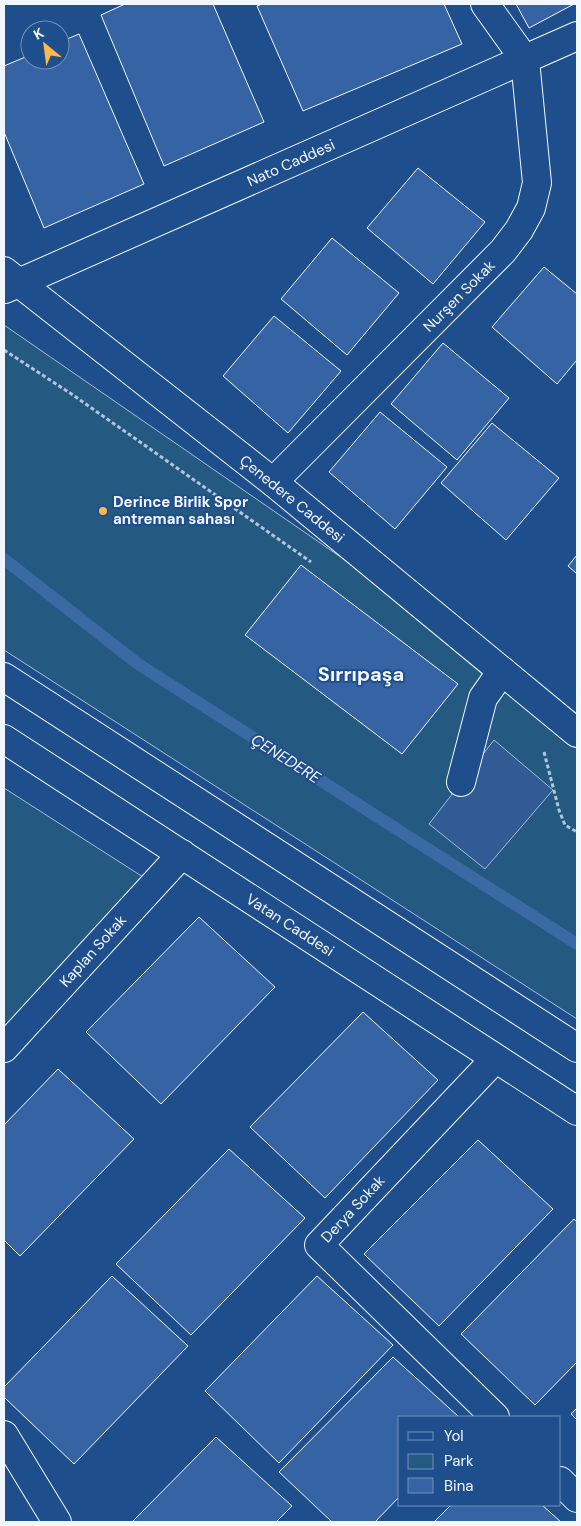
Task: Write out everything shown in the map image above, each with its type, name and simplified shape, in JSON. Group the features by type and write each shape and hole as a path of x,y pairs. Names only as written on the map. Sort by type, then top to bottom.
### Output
{"street":[{"path":"485,4 525,60"},
{"name":"Nato Caddesi","path":"9,281 577,36"},
{"name":"Nurşen Sokak","path":"273,482 503,251 519,230 531,208 537,183 525,60"},
{"name":"Çenedere Caddesi","path":"9,281 273,482 577,733"},
{"path":"461,782 483,698 502,672"},
{"path":"4,677 577,1048"},
{"name":"Vatan Caddesi","path":"4,739 577,1111"},
{"name":"Kaplan Sokak","path":"4,1048 182,854"},
{"name":"Derya Sokak","path":"494,1416 319,1244 495,1059"},
{"path":"4,1435 57,1522"},
{"path":"561,1482 577,1498"}],"path":[{"path":"4,350 74,395 317,566"},
{"path":"543,748 558,810 566,825 577,832"}],"green space":[{"path":"4,325 577,720 577,1019 4,650"},
{"path":"4,788 154,884 4,1048"}],"shaded area":[{"path":"494,740 553,790 485,869 429,824"}],"building":[{"path":"125,4 213,4 264,122 164,166 101,15"},
{"path":"262,4 444,4 462,44 303,111 257,6"},
{"path":"516,4 574,4 529,28"},
{"path":"79,34 144,184 44,228 4,132 4,66 20,59 20,70 70,70 70,38"},
{"path":"418,168 485,222 433,284 367,228"},
{"path":"332,238 399,293 347,355 281,299"},
{"path":"544,267 577,294 577,360 557,384 492,327"},
{"path":"274,316 341,371 288,433 223,376"},
{"path":"443,343 509,398 457,460 391,404"},
{"path":"380,412 447,467 395,529 329,472"},
{"path":"492,423 559,478 506,540 441,483"},
{"path":"577,555 577,574 568,566"},
{"path":"301,565 458,684 402,754 245,635"},
{"path":"199,917 275,987 161,1104 86,1032"},
{"path":"363,1012 438,1080 325,1198 250,1127"},
{"path":"58,1069 134,1139 20,1256 4,1240 4,1125"},
{"path":"478,1140 553,1209 439,1326 364,1254"},
{"path":"229,1149 305,1218 191,1335 116,1264"},
{"path":"574,1219 577,1222 577,1362 535,1405 461,1334"},
{"path":"112,1276 188,1346 74,1464 4,1397 4,1387"},
{"path":"317,1276 393,1345 279,1463 205,1391"},
{"path":"393,1357 458,1416 398,1416 398,1498 375,1522 332,1522 279,1472"},
{"path":"577,1408 577,1420 571,1414"},
{"path":"216,1437 292,1506 276,1522 132,1522"},
{"path":"450,1506 543,1506 561,1522 434,1522"}],"waterway":[{"name":"ÇENEDERE","path":"4,559 138,664 577,944"}],"place":[{"name":"Derince Birlik Spor antreman sahası","path":"103,511"}],"district":[{"name":"Sırrıpaşa","path":"361,674"}]}
